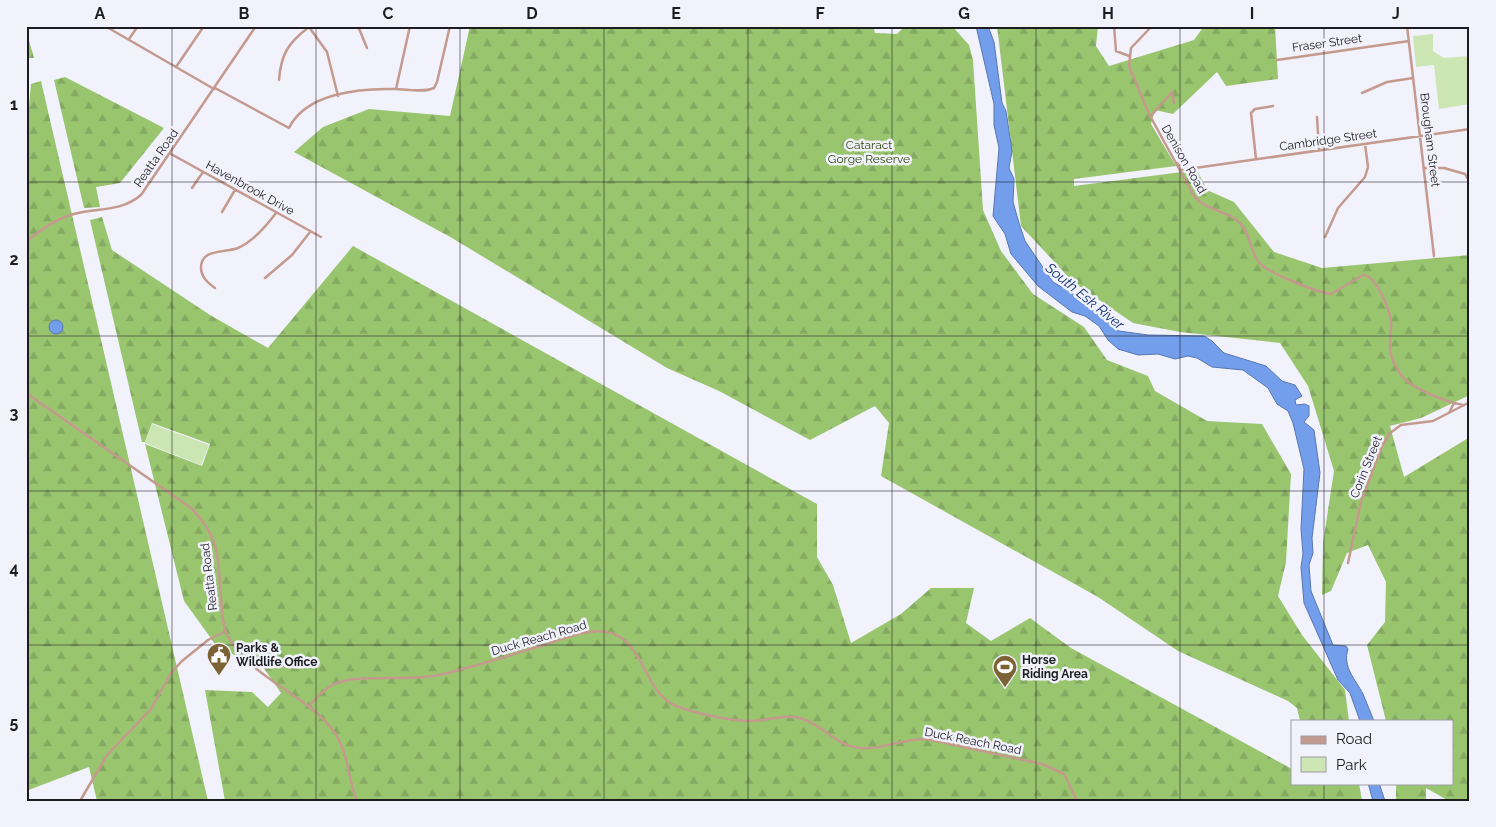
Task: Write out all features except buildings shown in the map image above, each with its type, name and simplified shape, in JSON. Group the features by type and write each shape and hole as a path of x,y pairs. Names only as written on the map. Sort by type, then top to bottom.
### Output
{"street":[{"path":"105,26 289,128 296,117 307,106 320,100 369,89 430,90 436,86 450,26"},
{"path":"129,40 138,26"},
{"path":"176,67 204,26"},
{"name":"Reatta Road","path":"26,242 44,227 71,215 113,209 129,204 146,190 256,26"},
{"path":"279,80 284,54 295,39 310,26 327,52 338,96"},
{"path":"358,26 367,48"},
{"path":"396,89 410,26"},
{"path":"1114,26 1116,51 1129,56 1133,45 1152,26"},
{"name":"Brougham Street","path":"1407,26 1434,256"},
{"name":"Fraser Street","path":"1277,60 1409,41"},
{"name":"Denison Road","path":"1129,56 1130,68 1150,117 1198,201 1233,217 1241,224 1258,261 1269,270 1314,290 1332,294 1363,276 1374,280 1390,317 1390,354 1400,373 1409,383 1454,403 1463,405"},
{"path":"1362,93 1387,82 1413,78"},
{"path":"1150,117 1172,92 1174,103"},
{"path":"1256,159 1251,113 1255,109 1273,106"},
{"path":"1317,117 1319,150"},
{"name":"Cambridge Street","path":"1181,170 1470,129"},
{"path":"1325,236 1340,205 1365,177 1368,167 1365,144"},
{"name":"Havenbrook Drive","path":"171,154 321,237"},
{"path":"1176,162 1190,168"},
{"path":"1424,168 1444,168 1465,174 1469,181 1470,202"},
{"path":"192,188 203,172"},
{"path":"222,212 235,190"},
{"path":"215,288 207,282 202,273 201,266 205,258 211,253 241,246 267,224 276,213"},
{"path":"265,278 292,255 310,232"},
{"name":"Reatta Road","path":"26,393 184,503 202,519 210,530 216,546 222,618 226,632 247,659 309,706 327,724 339,740 344,751 357,801"},
{"name":"Corin Street","path":"1348,563 1355,537 1357,514 1386,440 1401,425 1427,422 1470,402"},
{"path":"1449,413 1454,403"},
{"name":"Duck Reach Road","path":"309,706 328,687 342,681 430,677 573,636 604,631 616,636 630,647 660,695 678,707 746,721 783,716 799,718 814,724 839,742 854,747 874,748 914,739 927,739 1042,764 1064,774 1078,801"},
{"path":"80,801 103,759 151,709 172,673 182,661 208,640 226,632"}],"green space":[{"name":"Cataract Gorge Reserve","path":"470,26 873,26 875,33 897,34 905,26 952,26 969,45 973,60 983,210 1001,251 1033,294 1084,327 1107,360 1148,376 1155,391 1207,421 1262,424 1291,474 1286,562 1278,596 1302,635 1345,690 1349,720 1300,720 1297,708 1288,701 1178,651 1098,597 881,476 889,423 875,406 810,440 719,391 667,368 452,238 294,152 323,127 369,109 450,116"},
{"path":"997,26 1098,26 1096,46 1109,66 1194,40 1204,26 1275,26 1278,79 1226,86 1217,72 1173,114 1155,110 1151,124 1176,166 1074,179 1074,186 1197,170 1207,190 1234,202 1274,252 1322,268 1470,255 1470,395 1421,418 1390,426 1404,477 1470,437 1470,801 1449,801 1426,788 1426,801 1396,801 1396,784 1454,784 1454,720 1386,720 1367,645 1385,622 1386,582 1368,545 1347,553 1331,591 1322,595 1323,543 1334,471 1308,386 1280,343 1180,332 1133,323 1073,282 1021,226"},
{"path":"26,30 34,58 26,58"},
{"path":"1433,34 1433,51 1444,58 1470,56 1470,104 1439,109 1434,65 1416,67 1413,36"},
{"path":"65,77 164,128 120,183 96,187 100,207 84,208 54,80"},
{"path":"41,81 208,801 97,801 89,767 26,791 26,107 29,106 31,84"},
{"path":"102,217 112,250 210,315 268,348 353,246 817,504 817,557 833,585 851,643 901,614 931,588 974,588 966,623 991,641 1030,618 1071,648 1291,768 1291,784 1359,784 1362,801 225,801 205,690 252,692 268,707 281,693 263,667 218,648 184,601 145,444 202,466 210,444 152,423 145,442 142,442 90,220"},
{"path":"152,424 209,445 201,465 145,443"}],"water":[{"path":"976,26 988,26 994,42 1002,103 1006,111 1012,151 1009,168 1014,179 1013,202 1019,223 1025,241 1053,282 1072,293 1119,331 1148,335 1204,336 1224,353 1266,366 1282,381 1295,385 1302,396 1295,400 1296,405 1305,404 1309,406 1309,416 1304,422 1314,430 1320,473 1312,538 1313,553 1309,565 1311,591 1333,645 1346,646 1348,649 1348,667 1363,694 1374,720 1360,720 1350,693 1338,680 1304,603 1301,567 1303,554 1301,529 1304,469 1293,423 1288,411 1277,404 1268,388 1243,370 1212,367 1197,358 1188,356 1175,359 1158,354 1138,355 1118,349 1108,340 1099,326 1085,316 1072,312 1038,286 1011,254 1005,234 993,216 999,148 994,125 994,104"},
{"path":"56,320 61,322 63,327 61,332 56,334 51,332 49,327 51,322"},
{"path":"1368,784 1379,784 1385,801 1373,801"}],"place":[{"name":"Parks & Wildlife Office","path":"219,676"},
{"name":"Horse Riding Area","path":"1005,688"}],"water label":[{"name":"South Esk River","path":"1085,296"}]}
